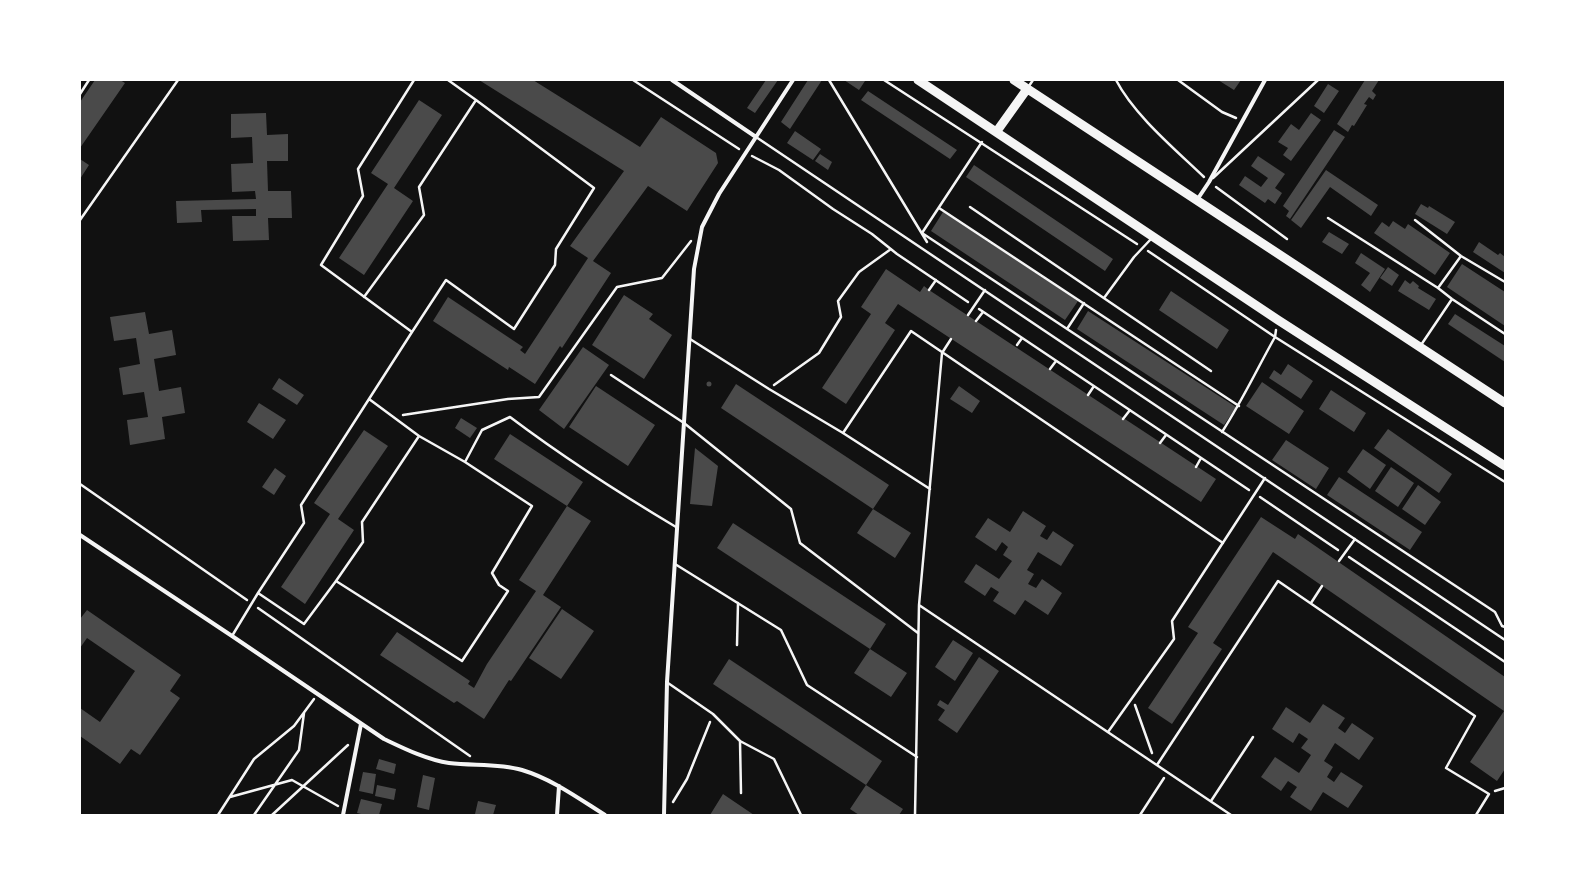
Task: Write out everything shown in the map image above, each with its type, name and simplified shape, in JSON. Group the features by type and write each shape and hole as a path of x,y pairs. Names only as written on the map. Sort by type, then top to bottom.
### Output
{"highway":[{"path":"918,80 1278,320 1505,466"},
{"path":"1014,80 1505,403"},
{"path":"996,131 1027,89"}],"street":[{"path":"672,80 756,137"},
{"path":"664,815 667,682 694,269 702,227 719,194 793,80"},
{"path":"1197,200 1209,182 1265,80"},
{"path":"80,535 384,739 410,752 449,763 483,764 520,769 541,776 605,815"},
{"path":"343,815 361,724"},
{"path":"557,815 559,786"}],"lane":[{"path":"80,94 90,80"},
{"path":"412,332 321,265 363,196 358,169 414,80"},
{"path":"232,636 251,603 304,524 300,505 446,280 514,329 555,265 556,248 594,188 448,80"},
{"path":"1027,89 1033,80"},
{"path":"1209,182 1318,80"},
{"path":"364,297 424,215 419,187 476,100"},
{"path":"756,137 1505,640"},
{"path":"970,207 1211,371"},
{"path":"1328,218 1438,288 1505,334"},
{"path":"1415,220 1461,256 1505,282"},
{"path":"1104,298 1134,257 1153,236"},
{"path":"1438,288 1461,256"},
{"path":"968,315 985,290"},
{"path":"1419,347 1452,298"},
{"path":"843,433 911,331 1223,543"},
{"path":"690,339 769,389 843,433 930,489"},
{"path":"915,815 919,605 942,353 951,339"},
{"path":"611,375 684,423 791,509 800,543 919,633"},
{"path":"336,581 462,661 508,591 499,585 492,573 532,506 465,462 419,436 369,399"},
{"path":"465,462 482,430 510,417 543,442 676,527"},
{"path":"258,593 304,624 363,542 362,522 419,436"},
{"path":"1108,732 1174,639 1172,621 1264,478"},
{"path":"1339,561 1355,539"},
{"path":"675,563 781,630 807,685 917,757"},
{"path":"1157,765 1278,581 1475,716 1446,768 1489,794 1476,815"},
{"path":"1311,603 1322,586"},
{"path":"737,645 738,603"},
{"path":"919,605 1231,815"},
{"path":"667,682 713,714 740,741 774,759 801,815"},
{"path":"1211,801 1254,737"},
{"path":"740,741 741,792"}],"path":[{"path":"80,220 178,80"},
{"path":"633,80 746,153 778,170 833,209 872,234 891,250 1505,662"},
{"path":"829,80 936,257"},
{"path":"884,80 1143,247 1275,337 1505,482"},
{"path":"1116,80 1122,90 1153,128 1209,182 1287,239"},
{"path":"1178,80 1222,112 1242,121"},
{"path":"922,233 982,142"},
{"path":"938,208 1239,406"},
{"path":"392,416 508,399 539,397 617,287 662,278 702,227"},
{"path":"922,233 1495,612 1502,626 1505,627"},
{"path":"769,389 819,353 841,317 838,301 859,272 891,250"},
{"path":"929,290 936,280"},
{"path":"1067,329 1084,303"},
{"path":"976,321 983,312"},
{"path":"1222,432 1239,406 1275,337"},
{"path":"1017,345 1022,338"},
{"path":"1050,369 1056,361"},
{"path":"1088,395 1094,386"},
{"path":"1123,418 1130,410"},
{"path":"1160,443 1166,434"},
{"path":"1196,467 1201,458"},
{"path":"80,484 483,764"},
{"path":"218,815 254,759 294,726 318,694"},
{"path":"1132,698 1157,765"},
{"path":"254,815 299,750 304,713"},
{"path":"672,803 687,780 713,714"},
{"path":"272,815 359,735"},
{"path":"230,797 292,780 344,810"},
{"path":"1140,815 1160,784"},
{"path":"1489,794 1505,788"}],"building":[{"path":"95,80 120,80 125,83 80,148 80,102"},
{"path":"479,80 533,80 640,147 661,117 716,153 718,163 687,211 648,186 593,261 611,273 562,348 560,346 535,384 509,367 508,370 433,321 448,297 523,347 520,350 525,354 588,258 570,246 624,171"},
{"path":"766,80 778,80 755,113 747,108"},
{"path":"808,80 822,80 790,129 781,122"},
{"path":"844,80 863,80 865,81 859,90"},
{"path":"1218,80 1241,80 1234,90"},
{"path":"1365,80 1379,80 1372,91 1376,95 1373,100 1369,97 1364,104 1367,105 1354,126 1352,125 1348,132 1337,124"},
{"path":"1328,84 1339,91 1324,113 1314,106"},
{"path":"868,91 957,150 950,159 861,100"},
{"path":"419,100 442,115 394,188 413,201 364,275 339,258 388,184 371,173"},
{"path":"266,113 267,135 288,134 288,161 267,161 268,191 291,191 292,218 268,218 269,240 233,241 232,216 256,216 256,209 201,210 202,222 177,223 176,201 256,199 255,191 232,192 231,164 253,163 252,137 231,138 231,114"},
{"path":"1311,113 1321,120 1291,161 1283,155 1288,148 1278,142 1291,124 1299,130"},
{"path":"1334,130 1345,137 1290,219 1286,216 1289,211 1283,206"},
{"path":"795,131 821,149 813,160 787,143"},
{"path":"820,154 832,162 828,170 815,161"},
{"path":"1258,156 1285,174 1275,188 1282,193 1275,204 1268,199 1265,203 1239,185 1245,176 1261,187 1268,178 1251,166"},
{"path":"80,159 89,165 80,179"},
{"path":"974,165 1113,259 1105,271 966,177"},
{"path":"1326,170 1378,205 1371,216 1330,187 1301,228 1291,220"},
{"path":"1421,204 1428,208 1429,206 1455,222 1447,234 1415,214"},
{"path":"943,212 1078,301 1065,320 931,231"},
{"path":"1393,221 1405,229 1408,224 1450,253 1435,275 1374,233 1382,222 1389,227"},
{"path":"1329,232 1349,244 1342,254 1322,242"},
{"path":"1479,242 1498,255 1500,253 1505,257 1505,273 1473,252"},
{"path":"1361,253 1385,269 1370,292 1361,285 1370,273 1355,263"},
{"path":"1462,264 1505,292 1505,326 1447,287"},
{"path":"1388,267 1399,275 1392,286 1380,278"},
{"path":"886,269 920,292 924,286 1216,479 1201,502 898,304 885,323 895,330 846,404 822,388 871,314 861,307"},
{"path":"1405,280 1410,284 1413,281 1419,286 1418,288 1436,299 1429,310 1398,291"},
{"path":"1171,291 1229,330 1217,349 1159,310"},
{"path":"624,295 653,314 649,319 672,335 644,379 592,345"},
{"path":"1088,311 1236,407 1224,425 1077,329"},
{"path":"145,312 149,334 172,330 176,355 154,359 159,391 181,387 185,413 162,417 165,439 130,445 127,420 148,417 144,392 123,395 119,368 140,364 136,338 114,341 110,317"},
{"path":"1455,314 1505,346 1505,362 1448,324"},
{"path":"583,347 609,365 564,429 539,410"},
{"path":"1288,364 1313,381 1301,399 1269,378 1274,370 1281,375"},
{"path":"279,378 304,395 297,405 272,389"},
{"path":"709,381 712,384 709,387 706,384"},
{"path":"1262,382 1304,411 1289,434 1246,406"},
{"path":"736,384 889,485 873,509 721,408"},
{"path":"596,386 655,425 628,466 569,427"},
{"path":"959,386 980,401 972,413 950,399"},
{"path":"1331,390 1366,413 1354,432 1319,409"},
{"path":"259,403 286,420 273,439 247,422"},
{"path":"461,418 477,428 470,438 455,428"},
{"path":"1388,429 1452,474 1439,493 1374,448"},
{"path":"364,430 388,446 338,519 354,530 305,604 281,587 330,514 314,503"},
{"path":"510,434 583,482 567,506 494,459"},
{"path":"1286,440 1329,468 1316,489 1272,460"},
{"path":"695,448 718,466 712,506 690,504"},
{"path":"1363,449 1386,465 1370,489 1347,472"},
{"path":"1391,467 1414,483 1398,507 1375,491"},
{"path":"275,468 286,476 274,495 262,487"},
{"path":"1339,477 1422,532 1410,550 1327,495"},
{"path":"1418,485 1441,502 1425,525 1402,509"},
{"path":"567,506 591,521 543,595 561,607 511,681 509,680 484,719 457,701 454,703 380,655 397,632 470,681 468,684 474,688 487,664 536,591 519,580"},
{"path":"873,509 911,533 895,558 857,533"},
{"path":"1023,511 1046,526 1040,536 1047,540 1053,531 1074,545 1061,566 1038,552 1027,570 1034,574 1028,584 1036,588 1042,579 1062,593 1048,615 1025,600 1015,615 993,601 999,592 991,587 985,596 964,582 976,564 999,579 1012,561 1003,555 1008,547 1002,542 996,551 975,537 988,518 1010,532"},
{"path":"1261,517 1295,539 1298,534 1505,677 1505,769 1497,781 1470,762 1504,711 1273,552 1213,643 1222,649 1172,724 1148,708 1198,633 1188,627"},
{"path":"733,523 886,624 870,649 717,548"},
{"path":"562,609 594,631 561,679 529,658"},
{"path":"87,610 181,675 170,691 180,698 140,755 131,749 120,764 80,736 80,708 100,722 135,671 87,638 80,648 80,619"},
{"path":"953,640 973,653 955,681 935,667"},
{"path":"870,649 907,673 891,697 854,673"},
{"path":"979,657 999,671 957,733 938,720 945,710 937,705 940,700 948,705"},
{"path":"729,659 882,761 866,785 713,684"},
{"path":"1323,704 1345,718 1338,728 1345,733 1352,723 1374,738 1359,760 1335,743 1324,761 1333,767 1327,777 1334,782 1341,772 1363,786 1348,808 1323,792 1311,811 1290,797 1297,787 1288,781 1281,791 1261,777 1275,757 1299,773 1311,755 1301,748 1308,739 1299,733 1293,743 1272,729 1286,707 1310,723"},
{"path":"379,759 396,764 394,774 376,769"},
{"path":"363,772 376,774 373,794 359,791"},
{"path":"423,775 435,778 429,810 417,807"},
{"path":"377,785 396,789 394,800 375,796"},
{"path":"866,785 903,809 899,815 859,815 850,809"},
{"path":"723,794 754,815 710,815"},
{"path":"361,799 382,804 379,815 365,815 357,813"},
{"path":"478,801 496,805 493,815 475,814"}]}
